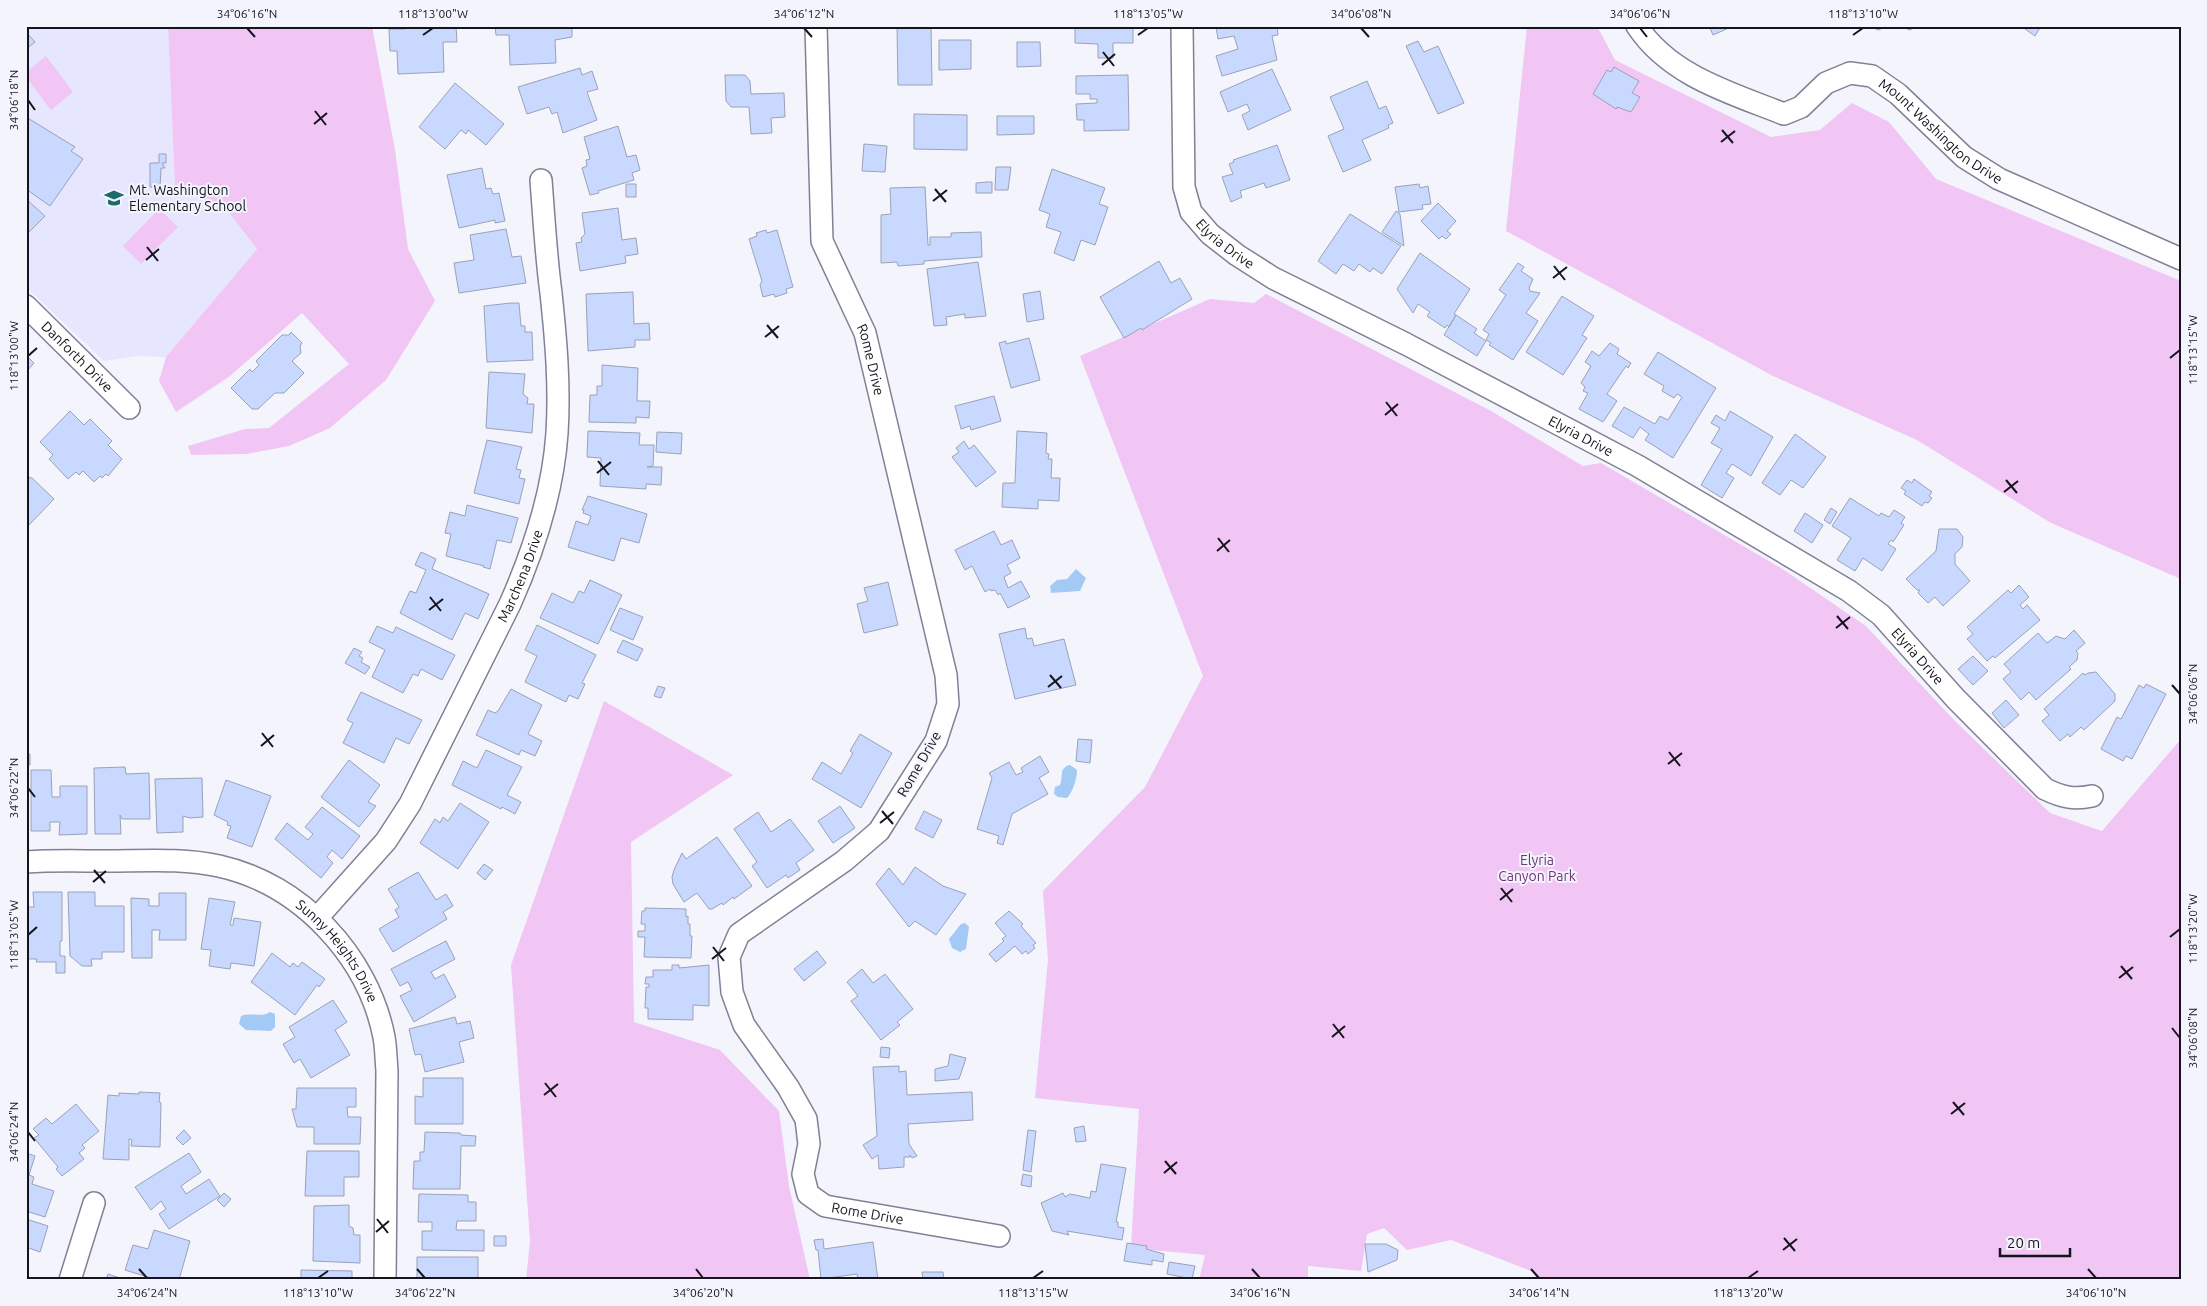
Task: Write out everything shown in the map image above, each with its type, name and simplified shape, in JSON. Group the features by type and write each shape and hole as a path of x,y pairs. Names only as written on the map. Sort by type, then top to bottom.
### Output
{"street":[{"name":"Rome Drive","path":"816,26 822,241 865,332 946,675 948,704 936,740 879,831 844,861 739,934 729,957 732,992 744,1025 788,1087 806,1119 809,1144 803,1174 808,1194 825,1206 999,1236"},
{"name":"Elyria Drive","path":"1182,26 1184,187 1191,212 1210,234 1237,255 1274,278 1406,344 1638,466 1848,591 1880,615 1954,698 2045,788 2062,797 2077,799 2092,796"},
{"name":"Mount Washington Drive","path":"1637,26 1676,66 1716,87 1784,114 1801,107 1826,83 1850,73 1872,76 1898,94 1964,157 1999,179 2181,258"},
{"name":"Marchena Drive","path":"317,918 386,841 410,804 510,604 524,574 539,529 551,482 557,434 558,369 541,180"},
{"name":"Danforth Drive","path":"26,306 129,408"},
{"name":"Sunny Heights Drive","path":"26,862 183,860 221,866 254,877 287,895 317,918 343,947 362,976 375,1007 384,1037 387,1071 385,1280"},
{"path":"70,1280 94,1203"}],"shaded area":[{"name":"Mt. Washington Elementary School","path":"26,26 168,26 175,187 227,210 257,249 166,357 138,356 104,361 26,287"}],"green space":[{"path":"168,26 372,26 395,150 408,249 435,301 386,380 330,428 289,446 246,454 191,455 188,446 245,429 269,428 349,364 302,313 230,376 176,412 159,381 166,357 257,249 227,210 175,187"},
{"path":"1527,26 1597,26 1615,60 1771,137 1820,130 1852,103 1889,122 1936,179 2181,281 2181,579 2051,523 1917,440 1773,376 1506,231"},
{"path":"46,56 73,92 51,110 26,77 26,72"},
{"path":"159,209 178,227 141,264 123,246"},
{"name":"Elyria Canyon Park","path":"1266,294 1491,411 1583,466 1601,463 1781,568 1866,626 1953,719 2050,813 2102,831 2181,739 2181,1280 1538,1280 1531,1271 1451,1240 1407,1250 1384,1228 1367,1234 1361,1271 1308,1266 1308,1280 1199,1280 1205,1255 1131,1248 1139,1109 1035,1098 1048,960 1043,891 1145,787 1203,676 1080,356 1210,299 1254,303"},
{"path":"604,701 733,775 631,842 634,1022 720,1050 779,1111 789,1186 810,1280 526,1280 530,1241 511,965"}],"water":[{"path":"1076,569 1086,578 1080,591 1051,593 1050,586 1057,580 1067,579"},
{"path":"1070,765 1077,770 1074,785 1067,798 1058,797 1054,794 1055,787 1060,785 1064,768"},
{"path":"965,923 969,927 966,949 960,952 952,948 949,939 961,924"},
{"path":"270,1012 275,1014 275,1027 271,1031 246,1030 239,1024 241,1016 263,1015"}],"building":[{"path":"405,26 456,26 457,42 443,42 444,72 398,74 397,51 390,51 389,29 405,29"},
{"path":"495,26 572,26 572,37 555,40 556,63 510,65 509,35 496,35"},
{"path":"897,26 931,26 932,85 898,85"},
{"path":"1075,26 1133,26 1133,43 1113,43 1113,58 1098,58 1098,44 1075,43"},
{"path":"1277,26 1278,35 1272,36 1277,60 1222,76 1216,56 1238,49 1234,36 1218,39 1216,27"},
{"path":"1709,26 1730,26 1731,27 1713,35"},
{"path":"1867,26 1885,26 1879,30"},
{"path":"1900,26 1916,26 1910,30"},
{"path":"2021,26 2041,26 2035,36"},
{"path":"26,32 35,42 26,49"},
{"path":"939,40 971,40 971,69 939,70"},
{"path":"1418,41 1424,52 1438,46 1464,103 1438,114 1406,46"},
{"path":"1017,42 1040,42 1041,66 1017,67"},
{"path":"1614,67 1639,81 1632,93 1640,97 1631,112 1617,107 1616,109 1593,94 1607,70 1611,72"},
{"path":"580,68 582,75 592,71 598,89 587,92 597,120 563,133 557,112 552,114 549,107 527,114 518,87"},
{"path":"1272,69 1291,110 1248,130 1242,115 1250,111 1247,104 1228,112 1220,92"},
{"path":"725,75 745,75 750,81 751,94 784,93 785,117 771,118 772,133 751,134 749,107 731,107 726,101"},
{"path":"1128,75 1129,130 1084,131 1084,120 1077,120 1076,104 1097,103 1097,99 1090,99 1090,94 1076,94 1076,76"},
{"path":"1367,81 1379,109 1386,106 1393,123 1388,125 1389,128 1362,140 1371,160 1343,172 1328,136 1344,129 1330,97"},
{"path":"455,83 504,124 486,145 468,130 466,134 461,130 445,149 419,127"},
{"path":"914,114 967,115 967,150 914,149"},
{"path":"997,116 1034,116 1034,134 997,135"},
{"path":"26,117 75,147 71,151 83,159 50,206 26,189"},
{"path":"618,126 627,157 636,155 640,170 632,173 634,180 590,195 582,168 587,166 586,160 590,159 584,137"},
{"path":"864,144 887,146 885,172 862,171"},
{"path":"1277,145 1290,180 1266,188 1264,183 1240,191 1242,197 1231,202 1222,177 1233,174 1229,164 1234,162 1233,160"},
{"path":"159,154 166,154 166,163 162,163 165,168 161,168 160,187 150,187 150,163 159,163"},
{"path":"996,167 1011,167 1008,190 995,190"},
{"path":"482,168 486,189 491,188 493,194 499,193 505,221 495,223 495,220 459,228 447,175"},
{"path":"1052,169 1105,188 1099,204 1108,207 1095,245 1081,240 1074,261 1054,253 1061,232 1046,227 1050,214 1039,210"},
{"path":"992,182 992,193 976,193 976,183"},
{"path":"626,184 636,184 636,197 626,197"},
{"path":"1419,184 1420,188 1428,186 1431,204 1422,205 1423,209 1399,212 1395,187"},
{"path":"925,187 928,245 930,245 930,237 951,237 951,233 981,232 982,257 924,261 924,264 898,266 897,262 881,263 881,215 891,214 890,188"},
{"path":"26,199 45,216 26,235"},
{"path":"1438,203 1456,221 1447,231 1451,234 1446,239 1442,236 1439,239 1421,221"},
{"path":"618,208 622,240 636,238 638,254 625,256 626,263 580,271 576,243 582,242 581,238 585,234 582,213"},
{"path":"1396,211 1400,214 1404,246 1382,232"},
{"path":"1350,214 1401,246 1382,274 1373,268 1370,272 1359,264 1354,271 1343,264 1336,274 1318,261"},
{"path":"506,229 512,257 521,256 526,283 459,293 454,263 474,260 470,235"},
{"path":"766,230 767,233 777,230 793,287 786,289 787,293 775,297 774,294 763,297 760,285 762,281 749,239 757,236 756,233"},
{"path":"1420,253 1470,289 1454,314 1456,315 1449,327 1447,325 1445,328 1427,316 1430,312 1418,304 1413,313 1397,289"},
{"path":"1159,261 1171,283 1180,278 1192,299 1142,330 1141,328 1124,338 1100,297"},
{"path":"978,262 986,316 965,318 965,314 946,317 947,325 934,326 927,269"},
{"path":"1518,263 1524,267 1521,271 1533,279 1529,288 1530,291 1540,293 1526,313 1538,321 1513,360 1489,345 1491,343 1486,340 1489,334 1483,330 1506,295 1499,290"},
{"path":"1040,291 1044,319 1027,322 1023,294"},
{"path":"633,292 634,324 649,323 650,340 635,340 635,347 588,351 586,294"},
{"path":"1562,296 1594,316 1582,335 1587,338 1563,375 1526,352"},
{"path":"519,303 521,326 525,326 525,332 532,332 533,360 487,362 484,306"},
{"path":"1456,315 1477,329 1474,333 1486,341 1477,356 1444,335"},
{"path":"291,332 302,343 300,346 301,353 292,361 304,373 284,393 275,393 258,409 252,409 231,388 250,369 252,372 259,365 256,361 282,335 289,335"},
{"path":"1029,338 1040,380 1011,388 999,343 1006,341 1006,344"},
{"path":"1610,343 1619,349 1617,354 1631,363 1628,368 1626,366 1607,394 1617,401 1603,422 1579,409 1588,393 1583,391 1585,387 1581,383 1591,366 1585,362 1592,351 1599,356"},
{"path":"1658,352 1716,388 1673,458 1645,440 1649,434 1640,427 1633,438 1612,426 1624,407 1655,424 1660,416 1668,420 1682,397 1677,394 1674,398 1662,391 1664,386 1644,374"},
{"path":"26,355 34,363 26,372"},
{"path":"602,365 638,368 637,401 650,401 649,418 636,417 636,423 589,422 590,395 597,395 597,386 602,386"},
{"path":"489,372 525,374 523,394 528,398 527,404 534,404 532,433 486,428"},
{"path":"994,396 1001,421 971,430 970,426 961,429 955,406"},
{"path":"70,411 84,425 90,419 112,441 108,445 122,459 108,476 106,474 102,478 100,476 94,482 83,471 79,475 76,472 68,479 49,459 53,455 40,442"},
{"path":"1730,411 1773,437 1751,476 1732,464 1726,473 1734,478 1722,498 1701,485 1722,449 1711,443 1720,428 1711,423 1716,415 1725,421"},
{"path":"588,431 640,433 639,445 654,445 653,466 647,467 662,467 661,485 646,484 646,489 600,486 601,458 587,457"},
{"path":"1017,431 1047,433 1046,453 1049,454 1048,459 1052,459 1051,478 1060,478 1059,501 1038,500 1038,509 1002,507 1003,483 1015,483"},
{"path":"657,432 682,433 681,454 656,452"},
{"path":"1795,434 1826,457 1803,488 1791,480 1780,495 1762,483"},
{"path":"487,440 522,447 516,469 521,470 519,478 525,479 519,504 474,493"},
{"path":"964,441 969,449 974,445 996,472 976,487 952,457 959,452 956,448"},
{"path":"26,477 32,478 54,499 28,526 26,526"},
{"path":"1914,479 1932,492 1929,496 1932,498 1922,506 1904,494 1906,491 1901,488 1907,480 1912,483"},
{"path":"588,496 647,514 639,543 621,538 614,561 568,547 576,521 588,525 591,516 583,513 584,510 582,510"},
{"path":"1850,498 1879,516 1881,513 1889,517 1894,510 1905,517 1901,523 1904,525 1893,542 1891,540 1888,544 1896,549 1882,571 1863,558 1855,571 1837,560 1851,538 1832,526"},
{"path":"467,505 518,518 511,543 497,540 490,569 446,556 451,534 445,533 450,512 465,516"},
{"path":"1831,508 1837,512 1830,524 1824,520"},
{"path":"1805,513 1823,525 1812,543 1794,531"},
{"path":"1939,529 1957,529 1963,537 1962,547 1955,554 1955,564 1970,581 1943,606 1935,597 1928,603 1918,593 1920,590 1917,590 1906,579 1936,551"},
{"path":"994,531 1001,545 1012,540 1020,558 1007,565 1011,573 1004,577 1008,588 1021,581 1030,597 1008,608 1000,593 998,595 995,590 991,591 990,589 985,592 972,566 965,570 955,550"},
{"path":"421,552 436,559 432,569 489,594 478,619 465,613 452,640 400,613 410,591 416,593 426,570 415,565"},
{"path":"590,580 622,595 598,644 540,618 552,593 573,603 579,591 584,593"},
{"path":"888,582 898,625 864,633 857,604 868,601 864,588"},
{"path":"2019,585 2029,597 2020,605 2023,609 2027,605 2040,620 1995,658 1993,656 1987,661 1967,639 1973,634 1967,627 2008,590 2011,593"},
{"path":"620,608 643,617 633,640 610,630"},
{"path":"537,625 596,655 582,683 585,684 578,699 569,695 566,702 525,682 537,656 525,650"},
{"path":"377,626 393,633 396,627 455,655 442,680 421,669 418,676 413,674 403,693 372,677 385,650 369,642"},
{"path":"1025,628 1027,639 1032,638 1034,646 1064,639 1076,685 1015,699 999,634"},
{"path":"2074,630 2085,643 2076,651 2078,653 2077,660 2069,667 2071,669 2036,700 2029,692 2021,700 2003,679 2011,672 2004,664 2038,633 2047,643 2056,636 2065,639"},
{"path":"623,640 643,649 637,661 617,652"},
{"path":"354,648 362,652 359,656 363,658 361,662 370,667 365,674 345,663"},
{"path":"1973,656 1988,671 1973,685 1958,669"},
{"path":"2096,672 2115,694 2115,701 2084,730 2081,727 2070,737 2068,734 2060,741 2042,721 2049,715 2044,709 2083,673 2085,675"},
{"path":"2146,684 2166,694 2132,759 2126,756 2123,761 2101,749 2117,717 2121,719 2139,685 2144,688"},
{"path":"658,686 665,688 661,698 654,696"},
{"path":"511,689 542,705 528,734 542,741 535,756 521,750 519,755 476,735 488,710 495,713 498,711"},
{"path":"361,692 422,720 409,744 396,738 384,763 343,743 353,723 347,720"},
{"path":"2006,700 2019,715 2004,728 1992,713"},
{"path":"860,734 892,753 861,808 812,779 822,762 841,774 853,753 850,751"},
{"path":"1078,739 1092,740 1090,763 1076,761"},
{"path":"486,750 522,767 507,795 521,802 515,814 452,785 463,761 477,768"},
{"path":"26,754 30,754 30,765 26,765"},
{"path":"1040,756 1049,772 1039,778 1048,794 1012,814 1003,845 997,843 999,836 977,829 992,778 989,773 1009,762 1016,775 1023,772 1021,768"},
{"path":"349,760 380,785 368,802 376,806 359,827 321,797"},
{"path":"125,767 126,774 149,773 150,819 122,819 120,815 121,834 95,834 94,768"},
{"path":"31,770 51,770 52,797 60,797 60,786 87,786 87,834 59,835 60,822 50,822 50,831 31,831"},
{"path":"202,778 203,817 190,818 183,816 183,832 157,833 155,779"},
{"path":"226,780 271,796 252,847 227,838 231,826 227,825 228,822 214,815"},
{"path":"460,803 489,822 458,869 420,843 435,819 440,823 443,817 448,821"},
{"path":"840,806 855,828 833,843 818,821"},
{"path":"322,807 360,836 342,859 332,850 327,857 333,863 321,878 275,839 287,823 308,840 313,834 305,827"},
{"path":"924,811 942,820 933,838 915,829"},
{"path":"758,812 771,832 790,819 814,850 796,863 800,870 788,878 786,875 767,888 752,866 757,862 734,829"},
{"path":"717,837 752,886 734,899 733,897 723,905 722,903 712,909 709,909 697,893 684,902 673,884 672,877 682,853 686,859"},
{"path":"484,864 493,870 485,880 477,873"},
{"path":"915,867 943,886 966,894 936,935 915,921 909,927 876,884 889,868 903,885"},
{"path":"418,872 436,900 446,894 453,906 443,912 447,919 393,952 379,929 399,917 395,910 399,907 388,889"},
{"path":"33,892 62,892 62,941 60,941 60,956 65,956 65,973 56,973 56,962 36,962 37,959 26,959 26,907 34,907"},
{"path":"68,892 95,892 95,906 124,906 124,952 102,952 102,959 91,959 92,966 82,966 70,956"},
{"path":"159,893 186,893 186,940 159,940 160,930 152,930 152,958 132,958 131,898 149,899 149,906 159,906"},
{"path":"209,898 235,902 230,925 233,925 234,918 261,922 254,966 231,963 230,969 209,966 211,950 201,949"},
{"path":"645,908 686,909 686,917 688,916 688,924 690,924 690,936 692,936 691,958 644,957 645,937 638,937 638,931 645,931 645,924 641,924 642,911 645,911"},
{"path":"1009,911 1023,924 1021,926 1036,943 1033,945 1035,948 1028,954 1026,951 1022,954 1015,946 996,962 989,954 1004,941 1002,939 1006,936 995,923"},
{"path":"446,941 455,959 431,972 435,979 444,974 456,997 414,1022 400,996 412,990 408,982 400,986 391,969"},
{"path":"817,951 826,963 804,981 794,969"},
{"path":"272,953 290,967 293,963 298,967 302,962 325,979 319,987 317,985 295,1015 251,982"},
{"path":"672,965 679,965 679,968 709,965 709,1006 693,1005 693,1020 648,1019 648,1008 645,1008 646,987 649,987 649,984 645,984 646,977 653,977 653,970 672,970"},
{"path":"862,969 873,983 885,974 913,1009 897,1022 900,1025 881,1040 851,1001 858,996 847,982"},
{"path":"333,1000 347,1022 335,1030 350,1055 311,1078 300,1059 294,1063 283,1044 295,1037 289,1027"},
{"path":"455,1017 457,1024 470,1021 474,1038 459,1042 464,1062 425,1072 421,1054 415,1055 409,1029"},
{"path":"881,1047 890,1048 889,1058 880,1057"},
{"path":"950,1054 966,1058 959,1079 935,1081 935,1069 948,1066"},
{"path":"899,1066 899,1072 906,1071 907,1095 972,1092 973,1120 908,1124 909,1144 917,1156 912,1158 910,1155 910,1157 904,1157 904,1167 879,1169 878,1155 872,1159 863,1145 877,1136 873,1067"},
{"path":"423,1078 463,1078 463,1124 415,1124 415,1096 423,1097"},
{"path":"297,1088 356,1088 356,1107 347,1107 348,1117 361,1117 360,1144 314,1144 314,1127 297,1127 292,1109 296,1109"},
{"path":"139,1092 160,1093 160,1147 131,1146 132,1140 129,1139 129,1160 103,1159 108,1095 119,1096 119,1093 139,1094"},
{"path":"76,1104 99,1131 82,1145 85,1148 79,1153 84,1159 62,1176 56,1169 58,1167 34,1138 39,1135 33,1129 46,1118 52,1124"},
{"path":"1084,1126 1086,1141 1076,1142 1074,1128"},
{"path":"184,1130 191,1138 183,1145 176,1138"},
{"path":"1028,1130 1036,1131 1031,1172 1023,1170"},
{"path":"425,1132 460,1133 461,1135 476,1136 475,1146 461,1146 460,1189 413,1189 414,1161 420,1161 420,1152 424,1152"},
{"path":"307,1151 359,1151 359,1177 344,1177 344,1196 305,1196"},
{"path":"26,1153 35,1156 29,1175 34,1177 32,1184 54,1191 45,1217 26,1211"},
{"path":"189,1153 201,1172 181,1186 186,1194 209,1179 220,1196 169,1229 159,1214 166,1209 161,1201 151,1210 135,1187"},
{"path":"1101,1164 1126,1168 1116,1222 1118,1222 1118,1227 1124,1228 1122,1240 1067,1231 1069,1235 1052,1231 1041,1203 1063,1193 1065,1197 1070,1194 1090,1198 1091,1191 1096,1192"},
{"path":"1023,1174 1032,1176 1031,1187 1021,1185"},
{"path":"224,1193 231,1199 224,1207 217,1200"},
{"path":"419,1194 468,1195 468,1202 476,1202 476,1221 457,1221 456,1230 484,1230 484,1251 422,1250 422,1231 432,1231 432,1222 418,1222"},
{"path":"349,1205 349,1226 353,1228 354,1235 360,1235 360,1263 313,1261 314,1206"},
{"path":"26,1219 48,1226 40,1252 26,1247"},
{"path":"154,1230 190,1241 179,1280 157,1280 125,1270 133,1245 148,1249"},
{"path":"494,1236 506,1236 506,1246 494,1246"},
{"path":"823,1239 824,1249 873,1242 878,1280 858,1280 857,1274 821,1279 818,1250 816,1250 814,1240"},
{"path":"1127,1243 1147,1246 1146,1249 1164,1254 1163,1262 1152,1260 1152,1265 1124,1261"},
{"path":"1365,1244 1386,1244 1398,1250 1397,1260 1368,1272"},
{"path":"417,1257 478,1257 478,1280 417,1280"},
{"path":"1169,1262 1195,1266 1192,1279 1167,1274"},
{"path":"301,1270 352,1271 352,1280 301,1280"},
{"path":"922,1272 943,1272 944,1280 923,1280"},
{"path":"108,1274 117,1277 123,1280 106,1280"}],"place":[{"name":"Mt. Washington Elementary School","path":"114,198"}]}
